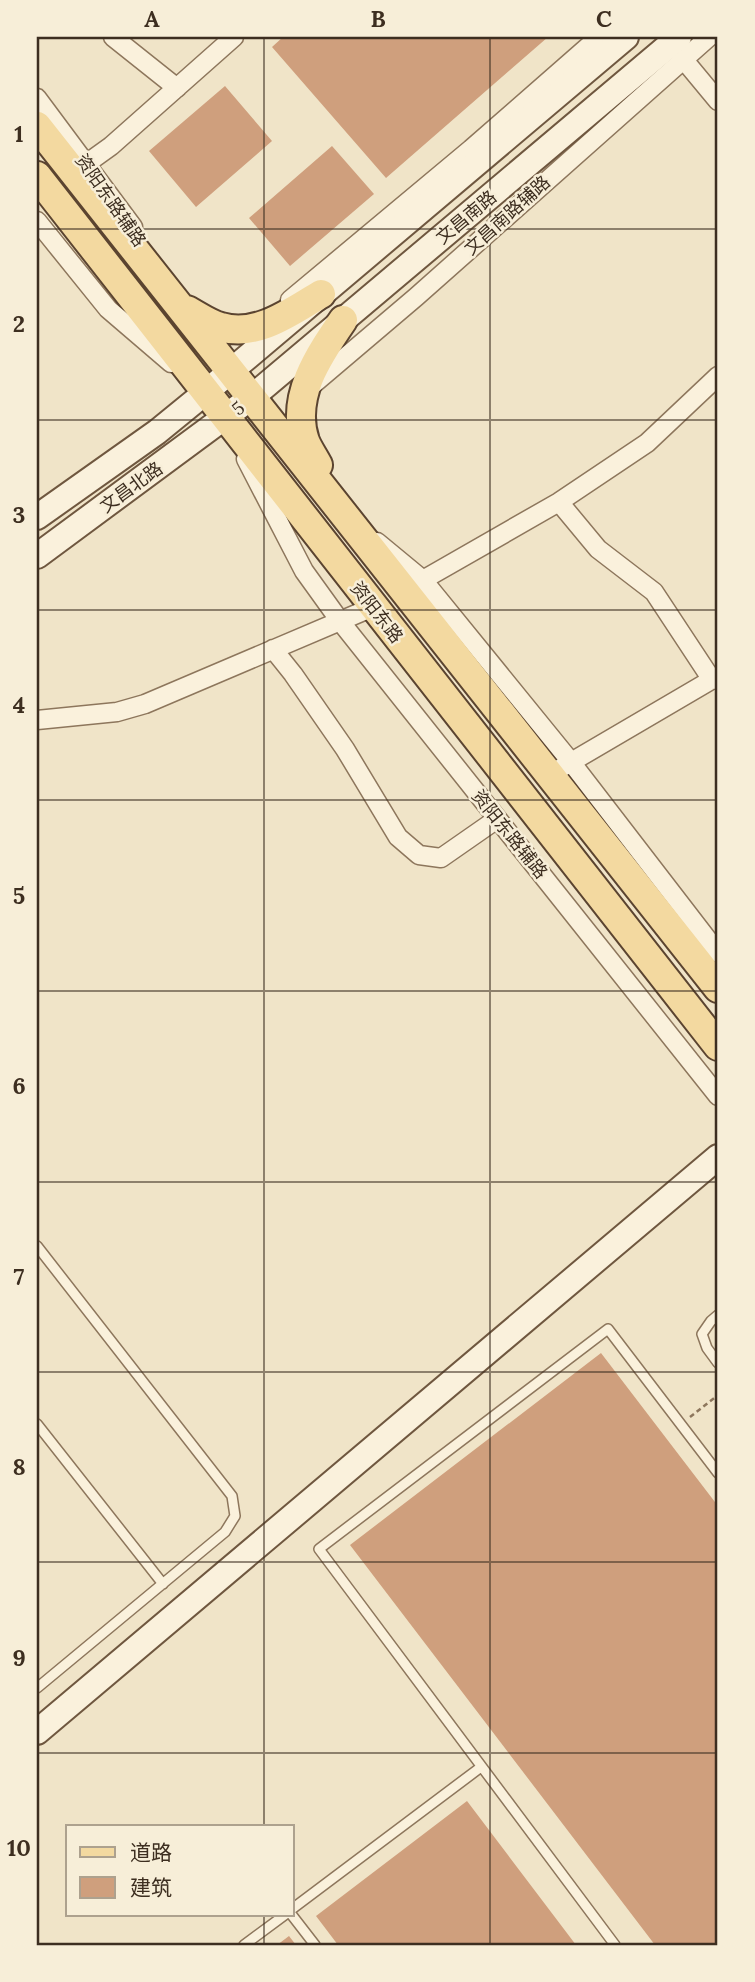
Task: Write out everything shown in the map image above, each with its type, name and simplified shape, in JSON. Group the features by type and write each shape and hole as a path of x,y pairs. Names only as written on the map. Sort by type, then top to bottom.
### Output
{"main road":[{"name":"资阳东路","path":"37,127 80,168 179,306 344,514 414,585 561,768 718,988"},
{"name":"资阳东路","path":"37,176 718,1046"},
{"path":"179,306 222,328 250,329 275,322 321,294"},
{"path":"343,320 320,354 304,392 301,415 305,441 344,514"}],"street":[{"path":"113,37 177,88"},
{"path":"80,168 111,146 234,37"},
{"path":"259,326 471,149 599,37"},
{"name":"文昌南路","path":"37,517 157,432 206,393 626,37"},
{"name":"文昌南路辅路","path":"304,392 416,297 682,48 709,37"},
{"path":"682,48 718,101"},
{"name":"文昌南路","path":"251,397 682,48"},
{"name":"资阳东路辅路","path":"37,98 80,168"},
{"path":"37,221 108,309 206,393"},
{"path":"414,585 558,502 648,443 718,376"},
{"name":"5","path":"225,418 251,397"},
{"name":"资阳东路辅路","path":"225,418 304,571 340,621 718,1096"},
{"name":"文昌北路","path":"37,556 225,418"},
{"path":"558,502 598,549 654,592 715,678 561,768 718,953"},
{"path":"37,720 117,712 145,704 373,607"},
{"path":"273,649 345,749 398,838 419,855 441,858 497,819"},
{"path":"37,1732 718,1157"},
{"path":"37,1751 718,1176"}],"lane":[{"path":"37,1246 232,1496 235,1516 225,1532 37,1688"},
{"path":"718,1315 702,1334 707,1348 718,1363"},
{"path":"615,1945 319,1549 608,1329 718,1473"},
{"path":"37,1423 163,1584"},
{"path":"294,1909 481,1767"},
{"path":"294,1914 315,1945"},
{"path":"244,1945 283,1916"}],"path":[{"path":"681,1424 718,1395"}],"building":[{"path":"283,37 548,37 386,178 272,47"},
{"path":"225,86 272,141 196,207 149,151"},
{"path":"332,146 374,194 290,266 249,218"},
{"path":"601,1353 718,1506 718,1945 655,1945 350,1545"},
{"path":"467,1801 576,1945 338,1945 316,1916"},
{"path":"289,1936 296,1945 277,1945"}]}
